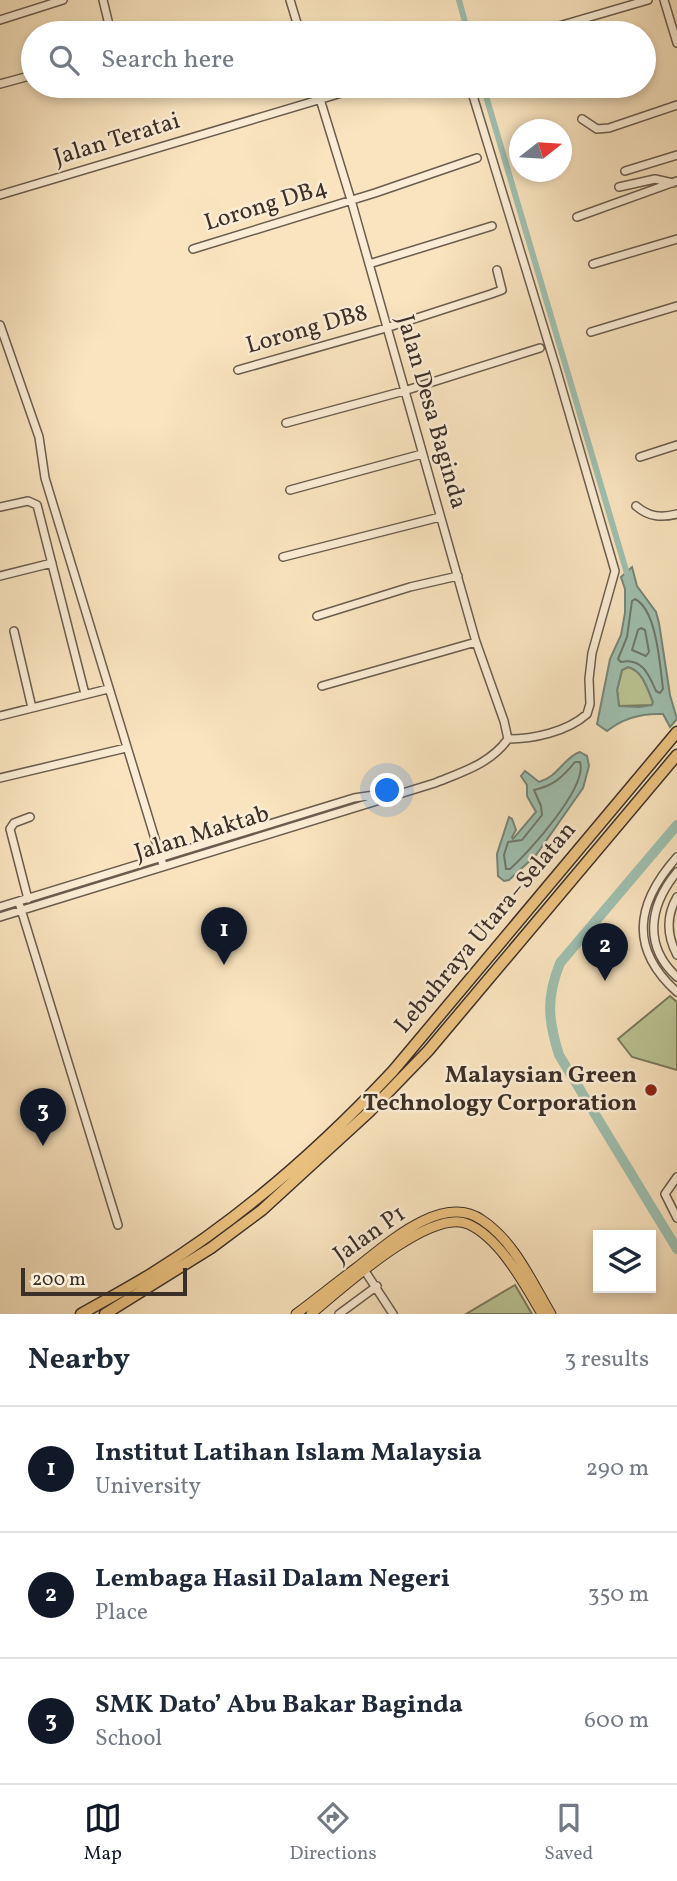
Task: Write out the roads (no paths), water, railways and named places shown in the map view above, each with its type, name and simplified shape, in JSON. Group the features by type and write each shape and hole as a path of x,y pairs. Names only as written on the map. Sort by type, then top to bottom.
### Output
{"highway":[{"name":"Lebuhraya Utara–Selatan","path":"81,1314 151,1274 206,1237 306,1157 360,1107 677,733"},
{"name":"Lebuhraya Utara–Selatan","path":"104,1314 211,1248 262,1210 369,1112 428,1051 677,755"}],"main road":[{"name":"Jalan P1","path":"310,1314 413,1226 454,1212 468,1213 483,1220 502,1237 518,1258 551,1314"},
{"name":"Jalan P1","path":"296,1314 421,1231 447,1223 463,1222 480,1230 497,1247 542,1314"}],"street":[{"path":"0,20 63,0"},
{"path":"103,0 108,21"},
{"path":"290,0 296,21"},
{"path":"576,21 648,0"},
{"path":"664,0 677,43"},
{"path":"0,85 21,79"},
{"name":"Jalan Teratai","path":"0,195 323,98"},
{"path":"474,98 615,571 592,653 590,704 587,714 572,724 540,736 525,739 508,737"},
{"name":"Jalan Desa Baginda","path":"320,99 476,642 508,737"},
{"path":"582,119 597,128 609,128 677,105"},
{"path":"625,171 677,155"},
{"name":"Lorong DB4","path":"193,249 477,158"},
{"path":"619,187 655,179 675,182"},
{"path":"577,217 675,182"},
{"path":"369,264 492,226"},
{"path":"593,264 677,239"},
{"name":"Lorong DB8","path":"238,370 386,328 502,290 497,270"},
{"path":"591,332 677,306"},
{"path":"0,325 39,437 43,470 162,862"},
{"path":"286,423 404,391 540,348"},
{"path":"640,457 677,444"},
{"path":"290,490 422,454"},
{"path":"0,507 23,501 33,502 39,511 85,694"},
{"path":"636,506 649,515 677,514"},
{"path":"283,557 440,517"},
{"path":"0,576 52,563"},
{"path":"317,616 410,587 457,576"},
{"path":"14,631 32,708"},
{"path":"322,686 476,642"},
{"path":"0,716 108,689"},
{"name":"Jalan Maktab","path":"0,917 28,899 416,788 479,765 495,754 508,737"},
{"path":"0,778 126,748"},
{"path":"28,899 10,829 14,823 30,817"},
{"path":"677,857 659,877 649,895 643,932 650,960 656,971 677,992"},
{"name":"Jalan Maktab","path":"0,908 20,906 162,862"},
{"path":"677,872 661,897 654,927 654,940 660,960 677,978"},
{"path":"677,897 668,926 677,955"},
{"path":"20,906 118,1225"},
{"path":"677,1177 665,1194 677,1218"},
{"path":"363,1267 393,1314"},
{"path":"339,1314 377,1286"}],"water":[{"path":"632,567 637,586 656,612 670,695 677,719 670,727 663,714 633,717 607,731 597,724 610,659 621,635 625,613 625,589 621,577","holes":["628,667 644,681 652,705 619,706 617,690 622,670"]},
{"path":"580,752 587,756 589,766 583,788 536,855 509,880 504,881 498,876 497,854 509,817 516,830 513,839 536,812 527,796 527,785 521,776 525,771 539,782"}],"waterway":[{"path":"459,0 465,21"},
{"path":"487,98 628,577"},
{"path":"677,825 560,963 552,987 550,1009 559,1055 677,1249"}],"place":[{"name":"Institut Latihan Islam Malaysia","path":"224,965"},
{"name":"Lembaga Hasil Dalam Negeri","path":"605,981"},
{"name":"Malaysian Green Technology Corporation","path":"651,1090"},
{"name":"SMK Dato’ Abu Bakar Baginda","path":"43,1146"}]}
